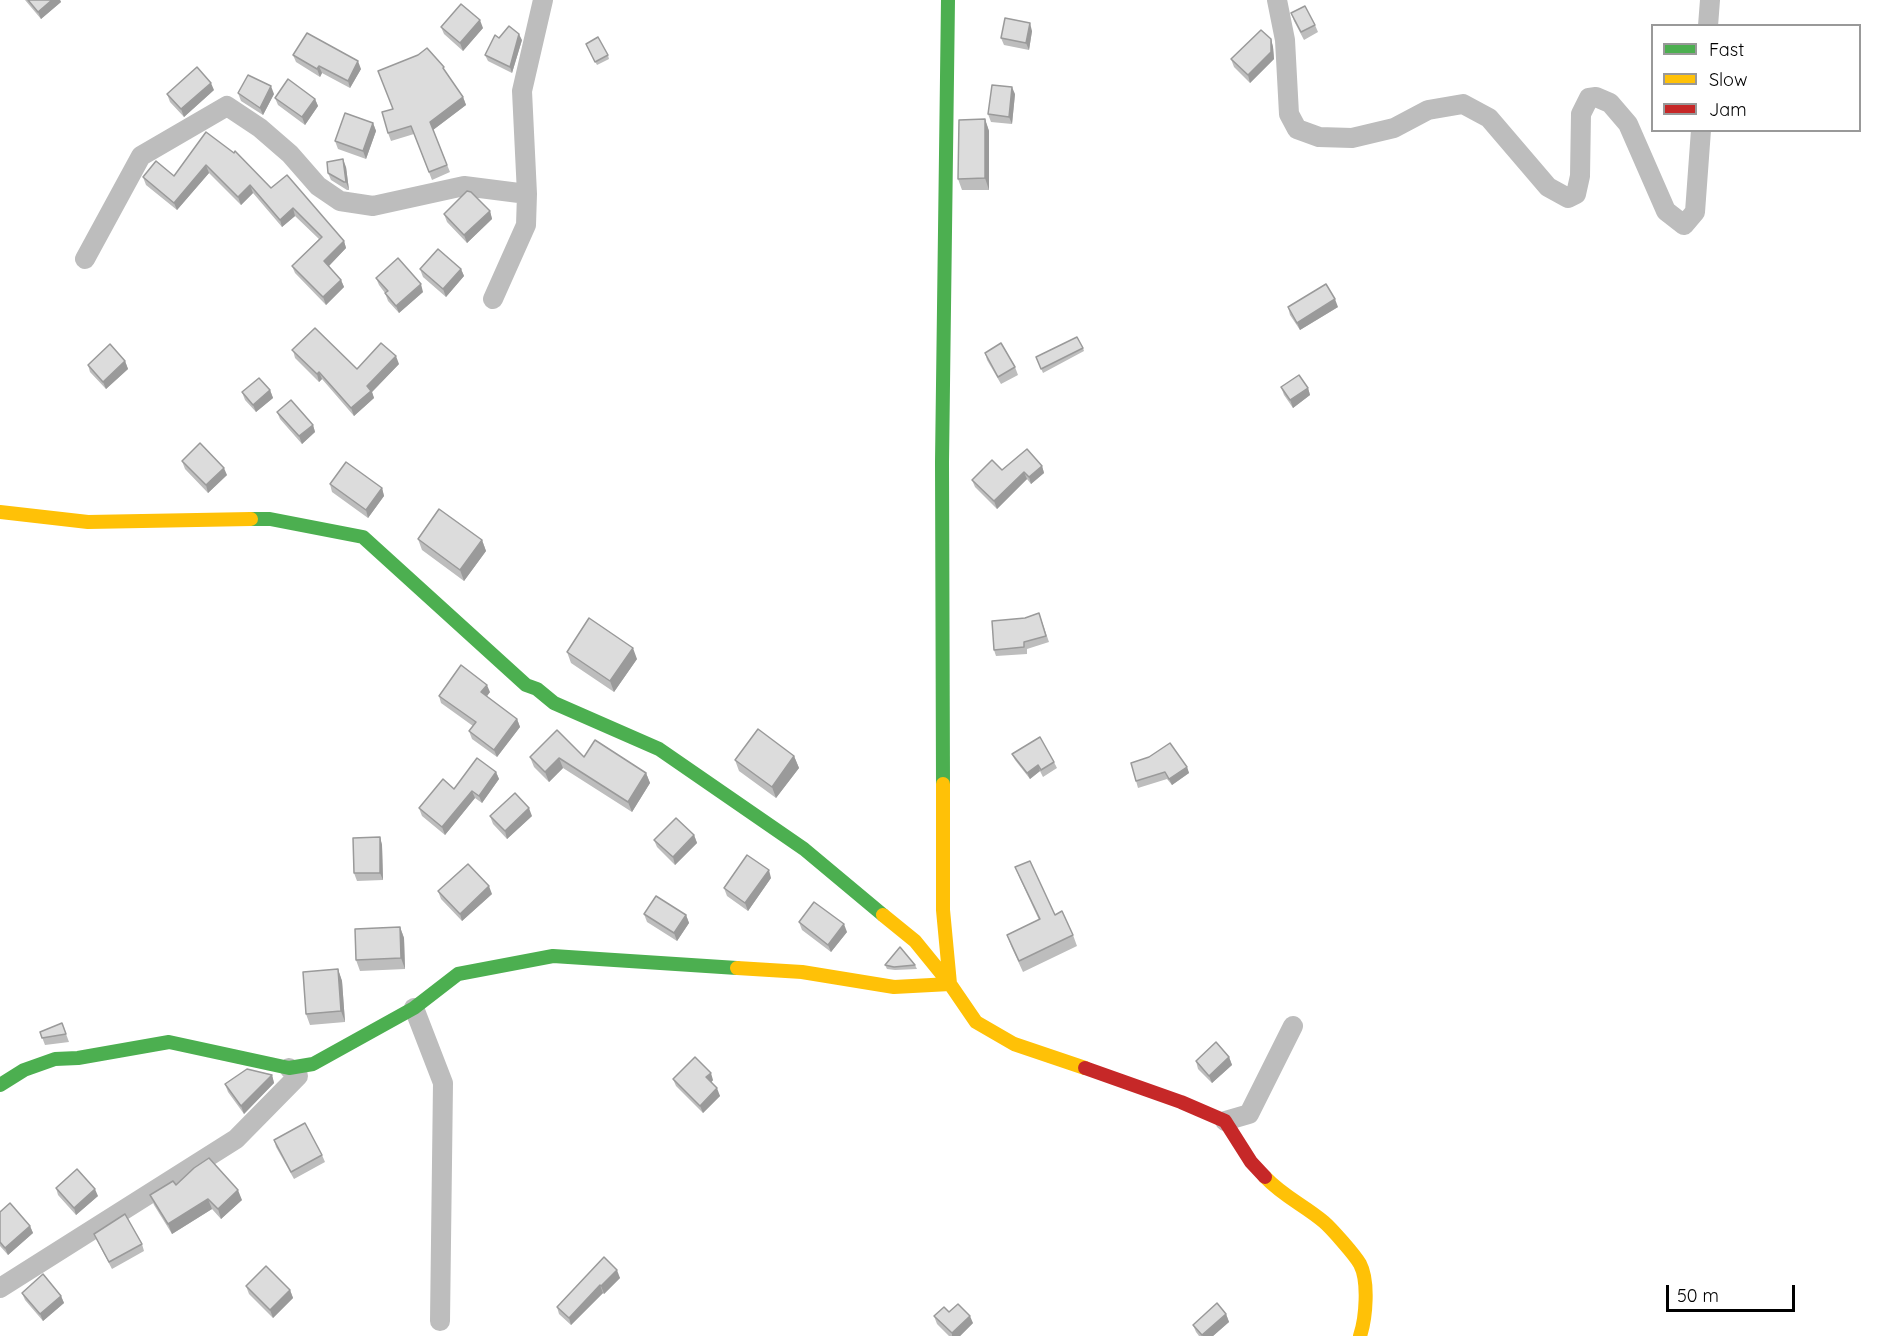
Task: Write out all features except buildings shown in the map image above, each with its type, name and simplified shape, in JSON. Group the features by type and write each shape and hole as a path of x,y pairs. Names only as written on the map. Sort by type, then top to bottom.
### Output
{"street":[{"path":"493,299 526,225 527,194 522,91 543,0"},
{"path":"948,0 942,462 943,910 950,984"},
{"path":"1277,0 1286,40 1289,114 1297,129 1319,137 1352,138 1394,128 1428,110 1464,104 1489,118 1548,187 1568,198 1576,194 1580,176 1581,114 1589,98 1596,97 1610,103 1628,124 1666,211 1684,225 1695,212 1701,132"},
{"path":"1708,24 1710,0"},
{"path":"85,259 141,156 227,106 260,128 290,154 318,186 340,201 373,206 464,186 527,194"},
{"path":"0,512 88,522 270,519 363,537 526,685 537,689 555,703 659,749 804,849 915,941 950,984 976,1022 1014,1044 1181,1102 1225,1121 1251,1162 1278,1191 1324,1222 1360,1264 1365,1290 1365,1320 1360,1336"},
{"path":"0,1085 24,1070 55,1059 78,1058 170,1042 289,1068 313,1064 414,1008 458,974 554,956 801,972 894,987 950,984"},
{"path":"414,1008 443,1083 440,1321"},
{"path":"1225,1121 1249,1114 1293,1026"},
{"path":"0,1288 236,1139 298,1076 289,1068"}],"traffic: fast":[{"path":"943,784 942,462 948,0"},
{"path":"251,519 270,519 363,537 526,685 537,689 554,703 659,749 804,849 883,915"},
{"path":"0,1085 24,1070 55,1059 78,1058 169,1042 289,1068 313,1064 414,1008 458,974 553,956 737,968"}],"traffic: slow":[{"path":"0,512 88,522 251,519"},
{"path":"943,784 943,910 950,984 976,1022 1014,1044 1085,1068"},
{"path":"737,968 802,972 894,987 950,984 915,941 883,915"},
{"path":"1265,1177 1279,1190 1324,1222 1360,1264 1365,1280 1366,1300 1360,1336"}],"traffic: jam":[{"path":"1085,1068 1181,1102 1225,1121 1251,1162 1265,1177"}]}
